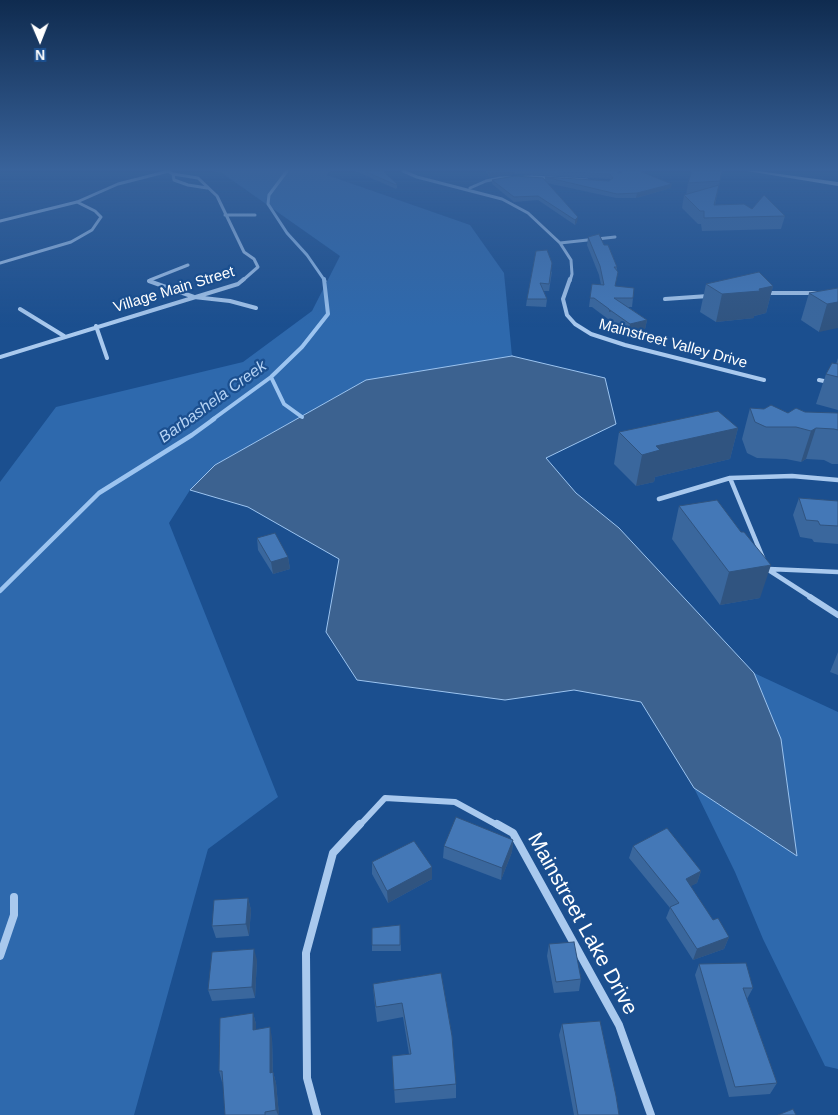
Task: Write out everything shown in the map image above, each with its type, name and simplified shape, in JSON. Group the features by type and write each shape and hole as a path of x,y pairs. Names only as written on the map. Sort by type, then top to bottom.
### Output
{"street":[{"path":"0,263 71,242 92,230 97,223"},
{"name":"Village Main Street","path":"0,357 238,284 258,266 254,259 244,252 228,223"},
{"name":"Mainstreet Valley Drive","path":"539,223 560,244 571,260 571,281 563,299 568,315 575,324 591,334 607,340 764,380"},
{"path":"560,244 615,237"},
{"path":"188,265 149,281 194,297 256,308"},
{"path":"758,293 814,291 833,294"},
{"path":"665,299 711,296"},
{"path":"20,309 64,336"},
{"path":"96,326 107,358"},
{"path":"819,380 838,384"},
{"path":"659,499 730,478 792,476 838,480"},
{"path":"730,478 768,569 838,615"},
{"path":"768,569 838,572"},
{"name":"Mainstreet Lake Drive","path":"317,1115 307,1078 306,953 332,853 385,798 455,802 513,833 618,1025 651,1115"},
{"path":"0,956 14,915 14,897"}],"shaded area":[{"path":"293,223 464,223 470,225 504,273 512,356 366,380 215,465 190,490 169,523 278,797 208,849 134,1115 0,1115 0,482 56,407 243,362 312,311 340,256"},
{"path":"512,356 605,378 616,424 546,458 576,493 619,528 754,673 781,739 797,856 694,788 641,702 574,690 505,700 357,680 326,632 339,559 248,507 190,490 215,465 366,380"},
{"path":"754,673 838,712 838,1069 825,1066 763,939 735,872 694,788 797,856 781,739"}],"building":[{"path":"599,234 604,245 608,245 617,267 614,267 618,272 615,286 634,288 633,298 614,298 647,320 630,324 610,310 610,312 609,309 594,298 590,298 592,284 604,285 600,266 588,237"},
{"path":"547,250 552,263 549,284 540,283 547,299 527,299 536,251"},
{"path":"759,272 773,286 759,289 760,291 722,294 706,284"},
{"path":"838,288 838,302 827,304 809,293"},
{"path":"832,363 838,364 838,377 826,374"},
{"path":"771,405 788,413 796,408 805,412 838,413 838,430 816,428 811,431 796,427 766,427 755,422 750,408 764,409"},
{"path":"718,411 738,428 656,446 660,450 642,455 619,432"},
{"path":"799,498 838,501 838,526 820,525 818,521 806,520"},
{"path":"717,500 741,532 744,532 771,565 729,572 679,506"},
{"path":"275,533 288,557 271,562 257,538"},
{"path":"456,817 513,840 502,868 444,846"},
{"path":"667,828 701,871 686,879 713,920 718,918 729,937 697,949 670,907 679,903 633,846"},
{"path":"414,841 432,867 387,891 372,862"},
{"path":"248,898 246,924 212,926 214,900"},
{"path":"400,925 400,945 372,945 372,928"},
{"path":"574,942 581,979 556,982 549,944"},
{"path":"254,949 252,987 208,990 212,952"},
{"path":"746,963 753,988 743,988 777,1083 735,1087 699,964"},
{"path":"441,973 452,1036 456,1084 394,1090 392,1056 411,1054 402,1003 376,1007 373,984"},
{"path":"253,1013 253,1030 270,1027 270,1073 273,1072 276,1110 265,1112 265,1115 225,1115 222,1071 219,1071 220,1018"},
{"path":"600,1021 619,1115 578,1115 562,1024"},
{"path":"793,1109 796,1115 778,1115"}],"waterway":[{"name":"Barbashela Creek","path":"280,223 307,255 324,280"},
{"name":"Barbashela Creek","path":"271,377 302,347 328,314 324,280"},
{"name":"Barbashela Creek","path":"212,420 271,377"},
{"path":"271,377 284,404 302,417"},
{"name":"Barbashela Creek","path":"0,591 99,493 192,435 214,419"}]}
